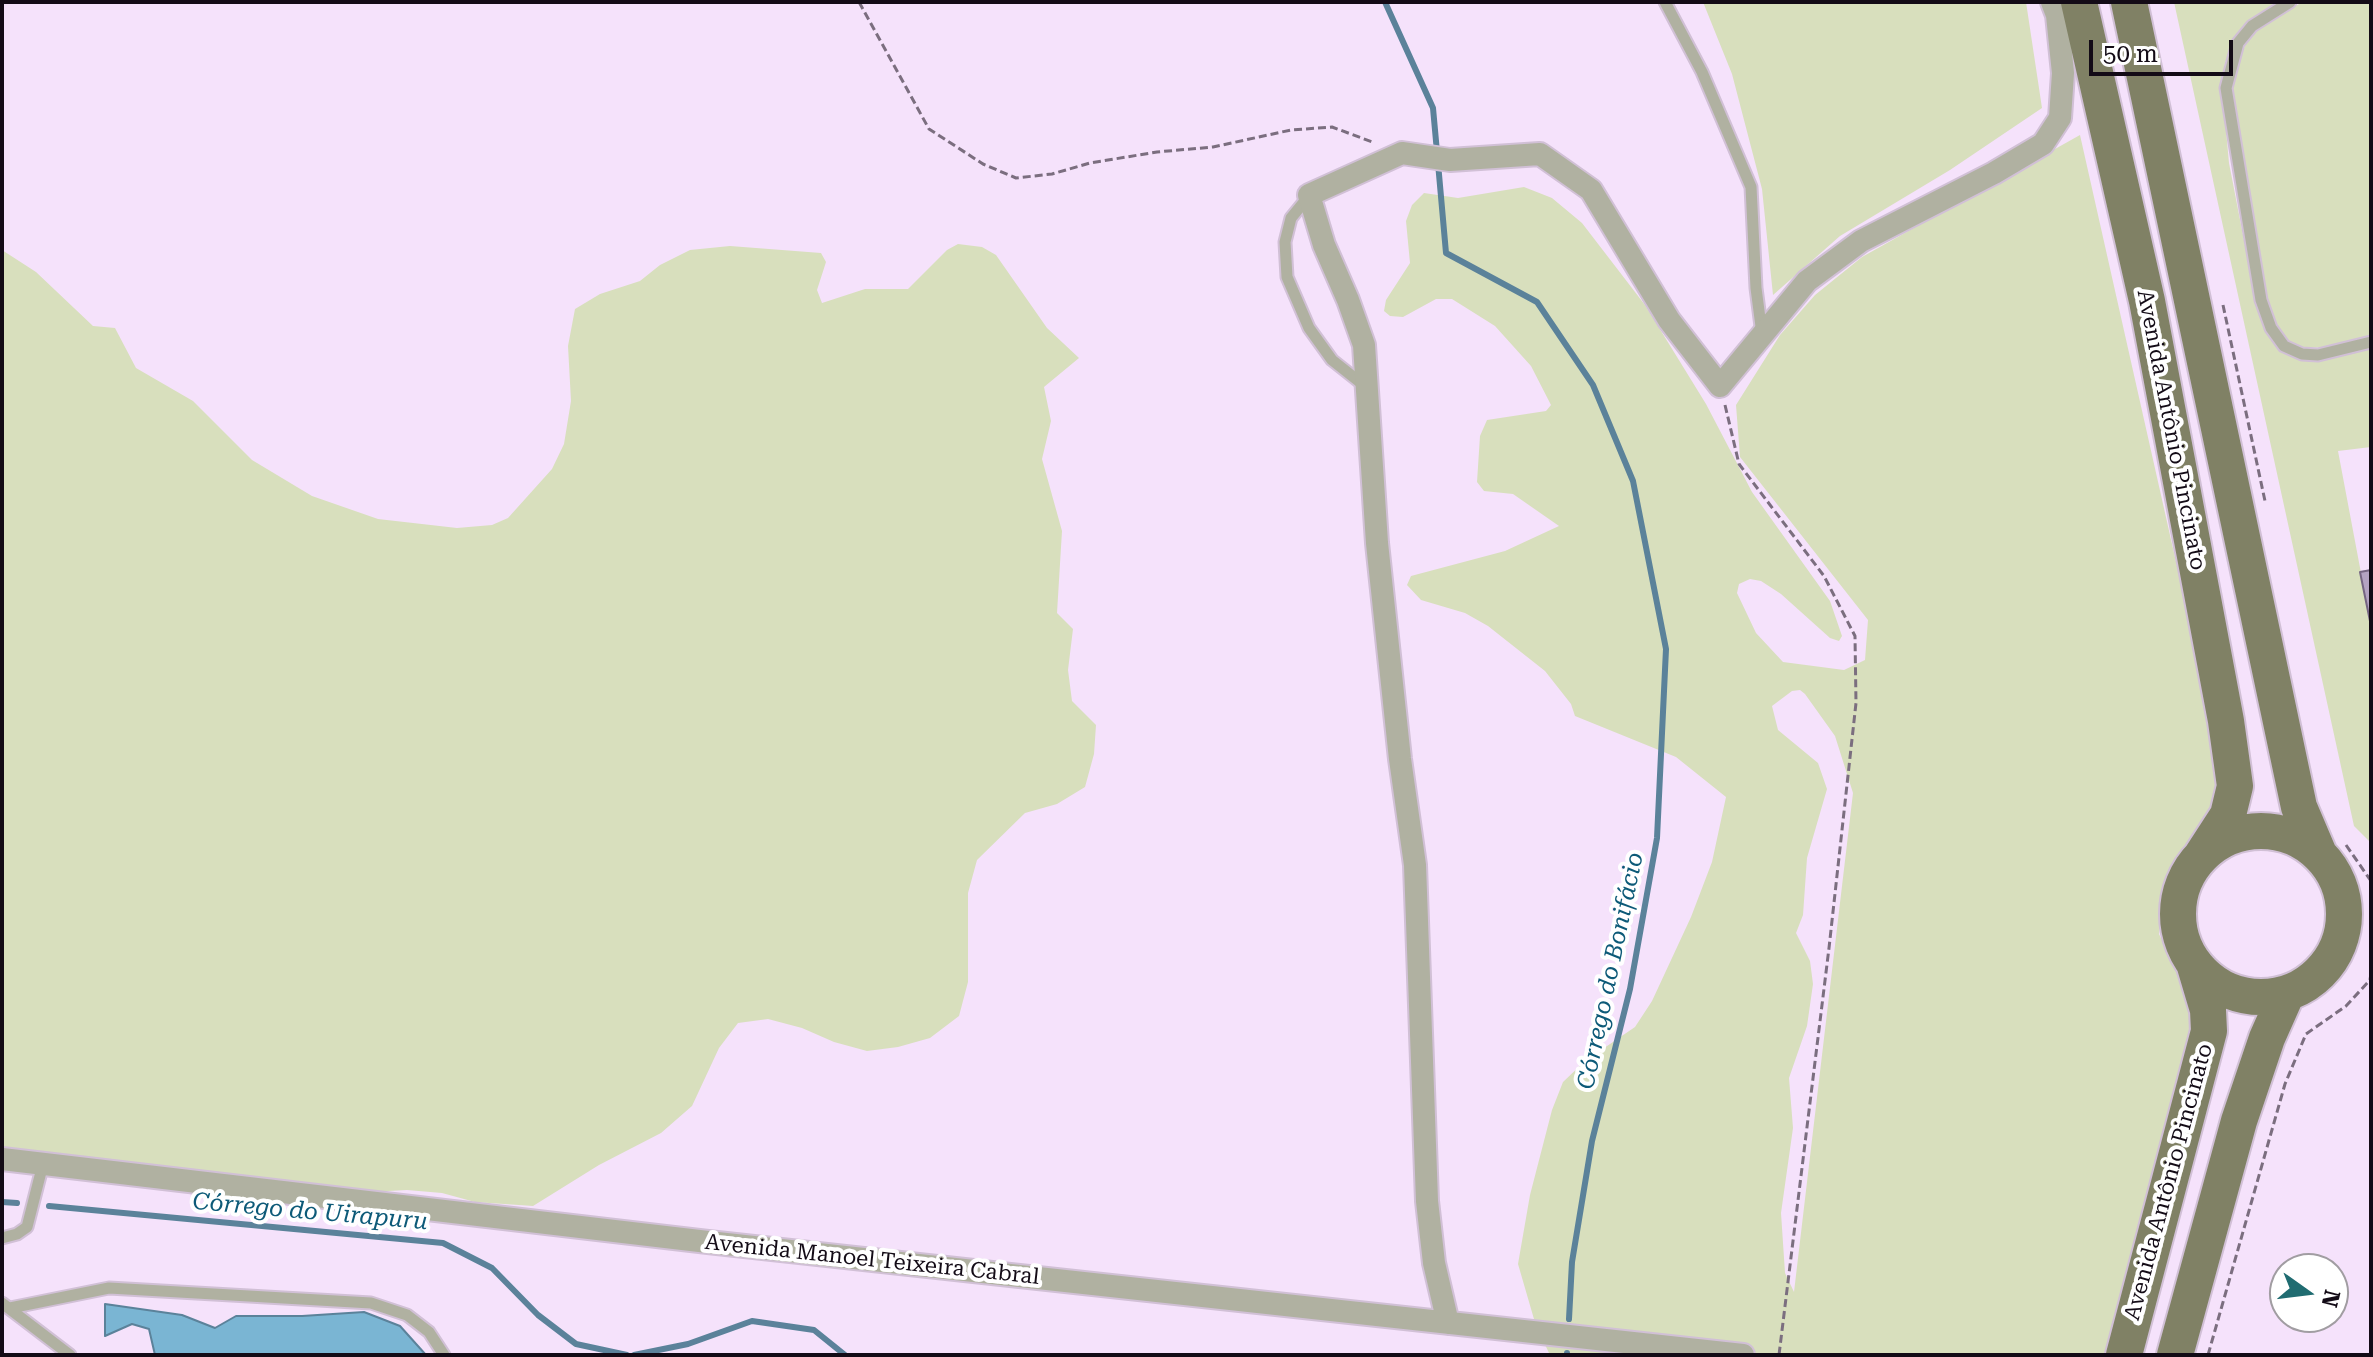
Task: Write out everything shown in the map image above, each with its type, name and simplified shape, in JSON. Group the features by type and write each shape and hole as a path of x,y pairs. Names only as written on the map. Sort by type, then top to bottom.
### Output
{"main road":[{"name":"Avenida Antônio Pincinato","path":"2079,2 2147,301 2226,721 2235,786 2228,815 2188,873 2180,896 2178,919 2183,942 2194,963 2208,1010 2209,1031 2124,1355"},
{"name":"Avenida Antônio Pincinato","path":"2129,2 2299,807 2339,885 2344,906 2343,928 2336,949 2324,968 2307,983 2287,993 2262,997 2236,993 2212,982 2194,963"},
{"name":"Avenida Antônio Pincinato","path":"2202,855 2223,839 2248,831 2274,831 2298,839 2324,860"},
{"path":"2324,860 2358,883 2371,886"},
{"path":"2336,949 2371,923"},
{"path":"2175,1355 2239,1121 2267,1038 2287,993"}],"street":[{"path":"1448,1323 1434,1263 1427,1201 1415,865 1400,759 1377,543 1364,345 1324,245 1309,195 1413,154 1450,160 1540,154 1591,190 1669,320 1720,386 1807,281 1861,241 1994,173 2043,144 2060,118 2063,73 2057,15 2052,2"},
{"name":"Avenida Manoel Teixeira Cabral","path":"2,1159 679,1239 1743,1355"}],"lane":[{"path":"1665,2 1702,72 1751,187 1756,288 1762,334"},
{"path":"2290,2 2252,26 2238,43 2226,88 2261,300 2271,328 2284,346 2302,354 2318,355 2371,342"},
{"path":"1309,195 1291,218 1285,242 1287,277 1309,328 1332,360 1366,387"},
{"path":"2,1238 27,1227 43,1164"},
{"path":"6,1306 109,1288 371,1303 407,1315 429,1332 444,1355"},
{"path":"6,1306 70,1355"}],"path":[{"path":"859,2 929,129 983,164 1016,178 1052,174 1090,163 1157,152 1213,147 1291,130 1332,127 1413,154"},
{"path":"1720,386 1739,464 1824,576 1855,636 1856,703 1779,1355"},
{"path":"2208,1355 2276,1115 2306,1034 2346,1006 2370,980 2371,973"}],"green space":[{"path":"1703,2 2026,2 2042,108 1950,170 1840,236 1773,295 1762,189 1732,74"},
{"path":"2174,2 2275,2 2233,41 2225,63 2222,86 2229,163 2257,307 2271,340 2280,350 2294,357 2312,360 2335,358 2371,346 2371,447 2338,451 2371,626 2371,843 2354,826"},
{"path":"2304,2 2371,2 2371,336 2330,348 2301,347 2286,339 2274,319 2267,298 2236,134 2232,91 2235,70 2247,41 2285,10"},
{"path":"2080,135 2217,744 2219,791 2201,834 2165,884 2159,934 2189,996 2200,1047 2116,1355 1550,1355 1536,1326 1518,1264 1530,1195 1552,1110 1563,1082 1585,1061 1635,1027 1652,1001 1691,917 1712,862 1726,797 1676,757 1575,716 1571,704 1545,671 1488,626 1465,613 1421,600 1407,585 1411,576 1505,551 1559,526 1513,494 1484,491 1477,482 1480,436 1487,420 1546,411 1551,405 1531,366 1495,326 1452,299 1436,299 1403,317 1390,316 1384,311 1386,300 1410,263 1406,221 1412,205 1424,193 1458,198 1524,187 1552,198 1582,223 1645,305 1706,404 1752,492 1830,601 1842,636 1839,641 1830,638 1781,594 1761,581 1750,579 1739,584 1737,593 1756,633 1783,662 1844,670 1865,660 1868,620 1740,457 1736,405 1780,335 1815,295 1862,257","holes":["1800,690 1835,736 1853,793 1794,1292 1785,1273 1781,1213 1793,1128 1789,1078 1807,1026 1813,984 1810,961 1796,933 1803,915 1807,858 1827,789 1818,763 1778,730 1772,706 1792,691"]},
{"path":"958,244 982,247 996,255 1047,328 1079,358 1044,387 1051,421 1042,459 1062,531 1057,613 1073,629 1068,670 1072,701 1096,725 1094,754 1085,787 1057,804 1025,813 977,860 968,893 968,982 959,1016 930,1038 867,1051 768,1019 738,1023 719,1048 692,1106 661,1133 599,1165 533,1206 475,1202 442,1193 407,1190 370,1192 2,1149 2,250 36,272 93,326 115,328 136,368 193,401 252,460 312,496 378,519 457,528 492,525 508,518 552,469 564,444 571,401 568,346 575,309 600,294 640,281 660,265 690,250 730,246 821,253 826,262 817,290 822,303 865,289 908,289 947,250"}],"water":[{"path":"105,1304 182,1315 215,1328 236,1316 364,1312 400,1326 426,1355 155,1355 149,1329 132,1324 105,1336"}],"building":[{"path":"2371,570 2371,626 2360,572"}],"waterway":[{"name":"Córrego do Bonifácio","path":"1385,2 1433,108 1437,152"},
{"name":"Córrego do Bonifácio","path":"1438,163 1446,253 1537,302 1593,385 1633,481 1666,649 1657,838 1630,989 1592,1141 1572,1262 1569,1319"},
{"name":"Córrego do Uirapuru","path":"2,1202 17,1203"},
{"name":"Córrego do Uirapuru","path":"49,1206 443,1243 492,1268 538,1315 576,1344 627,1355"},
{"name":"Córrego do Uirapuru","path":"634,1355 688,1344 752,1321 814,1330 845,1355"}]}
